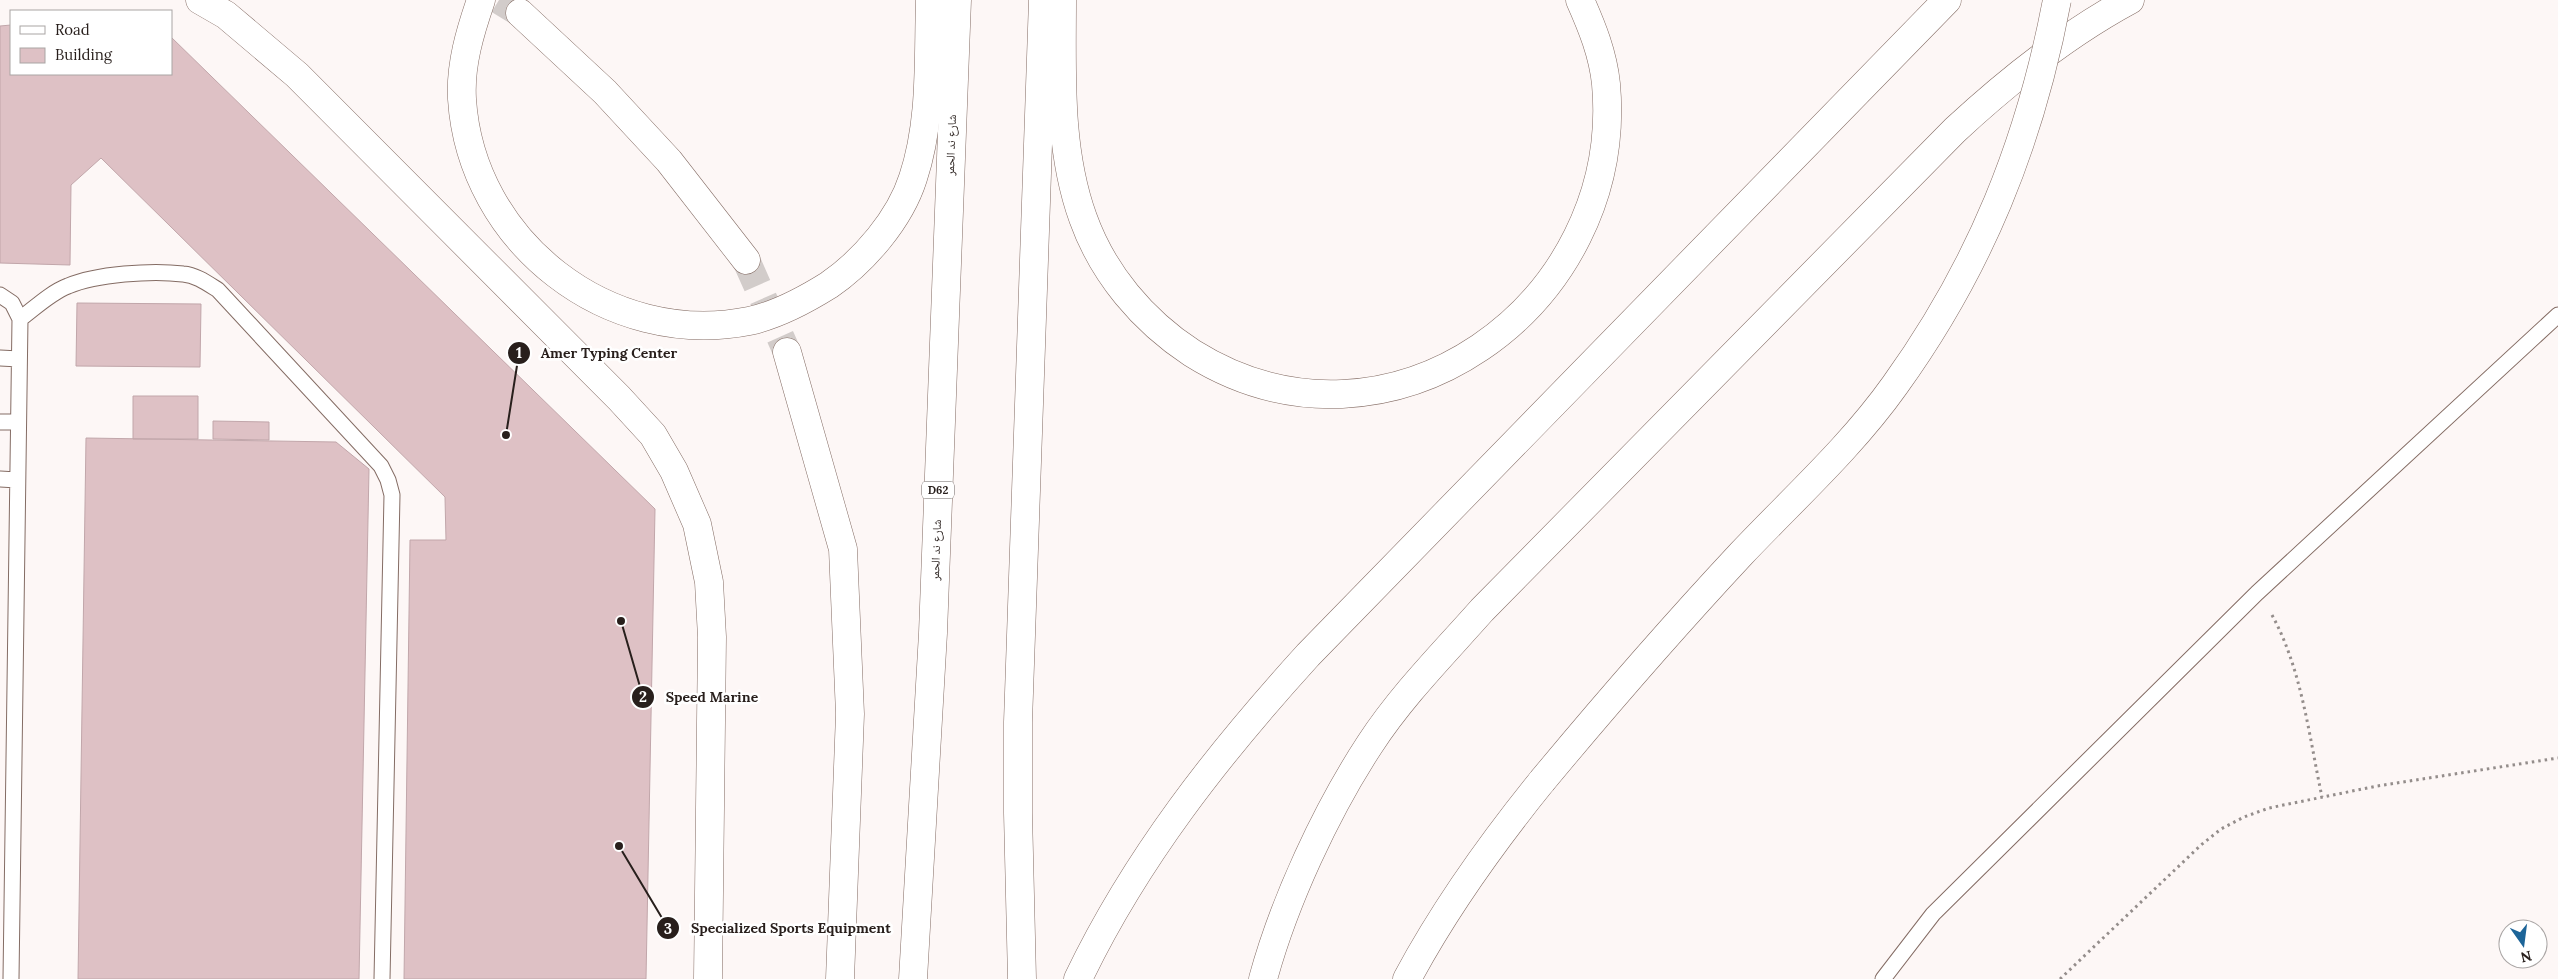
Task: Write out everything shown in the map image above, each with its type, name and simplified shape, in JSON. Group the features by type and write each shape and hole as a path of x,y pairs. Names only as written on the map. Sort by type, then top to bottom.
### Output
{"main road":[{"path":"200,0 226,15 297,76 619,398 653,435 674,471 697,524 709,582 712,637 708,979"},
{"path":"481,0 467,39 462,99 473,157 497,211 534,257 581,293 636,316 694,326 750,320 803,302 850,271 887,230 913,180 926,126 930,0"},
{"name":"شارع ند الحمر","path":"913,979 933,633 957,0"},
{"path":"1022,979 1018,722 1043,0"},
{"path":"1062,0 1062,114 1074,185 1083,217 1096,248 1113,276 1132,301 1154,324 1178,344 1205,361 1241,377 1280,389 1316,393 1353,393 1382,391 1416,381 1448,367 1478,349 1510,326 1534,301 1558,270 1578,235 1593,199 1602,161 1607,122 1606,82 1595,33 1580,0"},
{"path":"1078,979 1134,876 1187,799 1245,725 1315,648 1947,0"},
{"path":"1407,979 1462,886 1500,833 1542,781 1665,636 1859,431 1894,387 1926,340 1956,292 1985,234 2010,174 2034,104 2057,0"},
{"path":"1263,979 1286,913 1310,855 1339,798 1366,751 1424,674 1482,610 1955,130 2002,87 2053,48 2130,0"},
{"path":"520,13 605,92 670,161 746,260"},
{"path":"787,352 843,549 850,714 840,979"}],"lane":[{"path":"20,319 66,287 90,278 184,274 202,280 218,290 381,466 388,480 392,495 382,979"},
{"path":"0,295 12,303 20,319 11,979"},
{"path":"1883,979 1933,914 2257,593 2558,315"},
{"path":"0,358 19,358"},
{"path":"0,422 18,422"},
{"path":"0,479 17,480"}],"path":[{"path":"2257,593 2285,638 2294,664 2322,797"},
{"path":"2060,979 2200,845 2221,829 2244,817 2269,808 2401,782 2558,758"}],"building":[{"path":"10,25 10,75 172,75 172,38 655,509 646,979 404,979 410,540 446,540 445,497 101,158 71,185 70,265 0,263 0,26"},
{"path":"77,303 201,304 200,367 76,366"},
{"path":"133,396 198,396 198,439 133,439"},
{"path":"213,421 269,422 269,440 213,439"},
{"path":"86,438 336,442 369,469 359,979 78,979"}],"tunnel":[{"path":"499,0 520,13"},
{"path":"746,260 787,352"}],"place":[{"name":"Amer Typing Center","path":"506,435"},
{"name":"Speed Marine","path":"621,621"},
{"name":"Specialized Sports Equipment","path":"619,846"}]}
